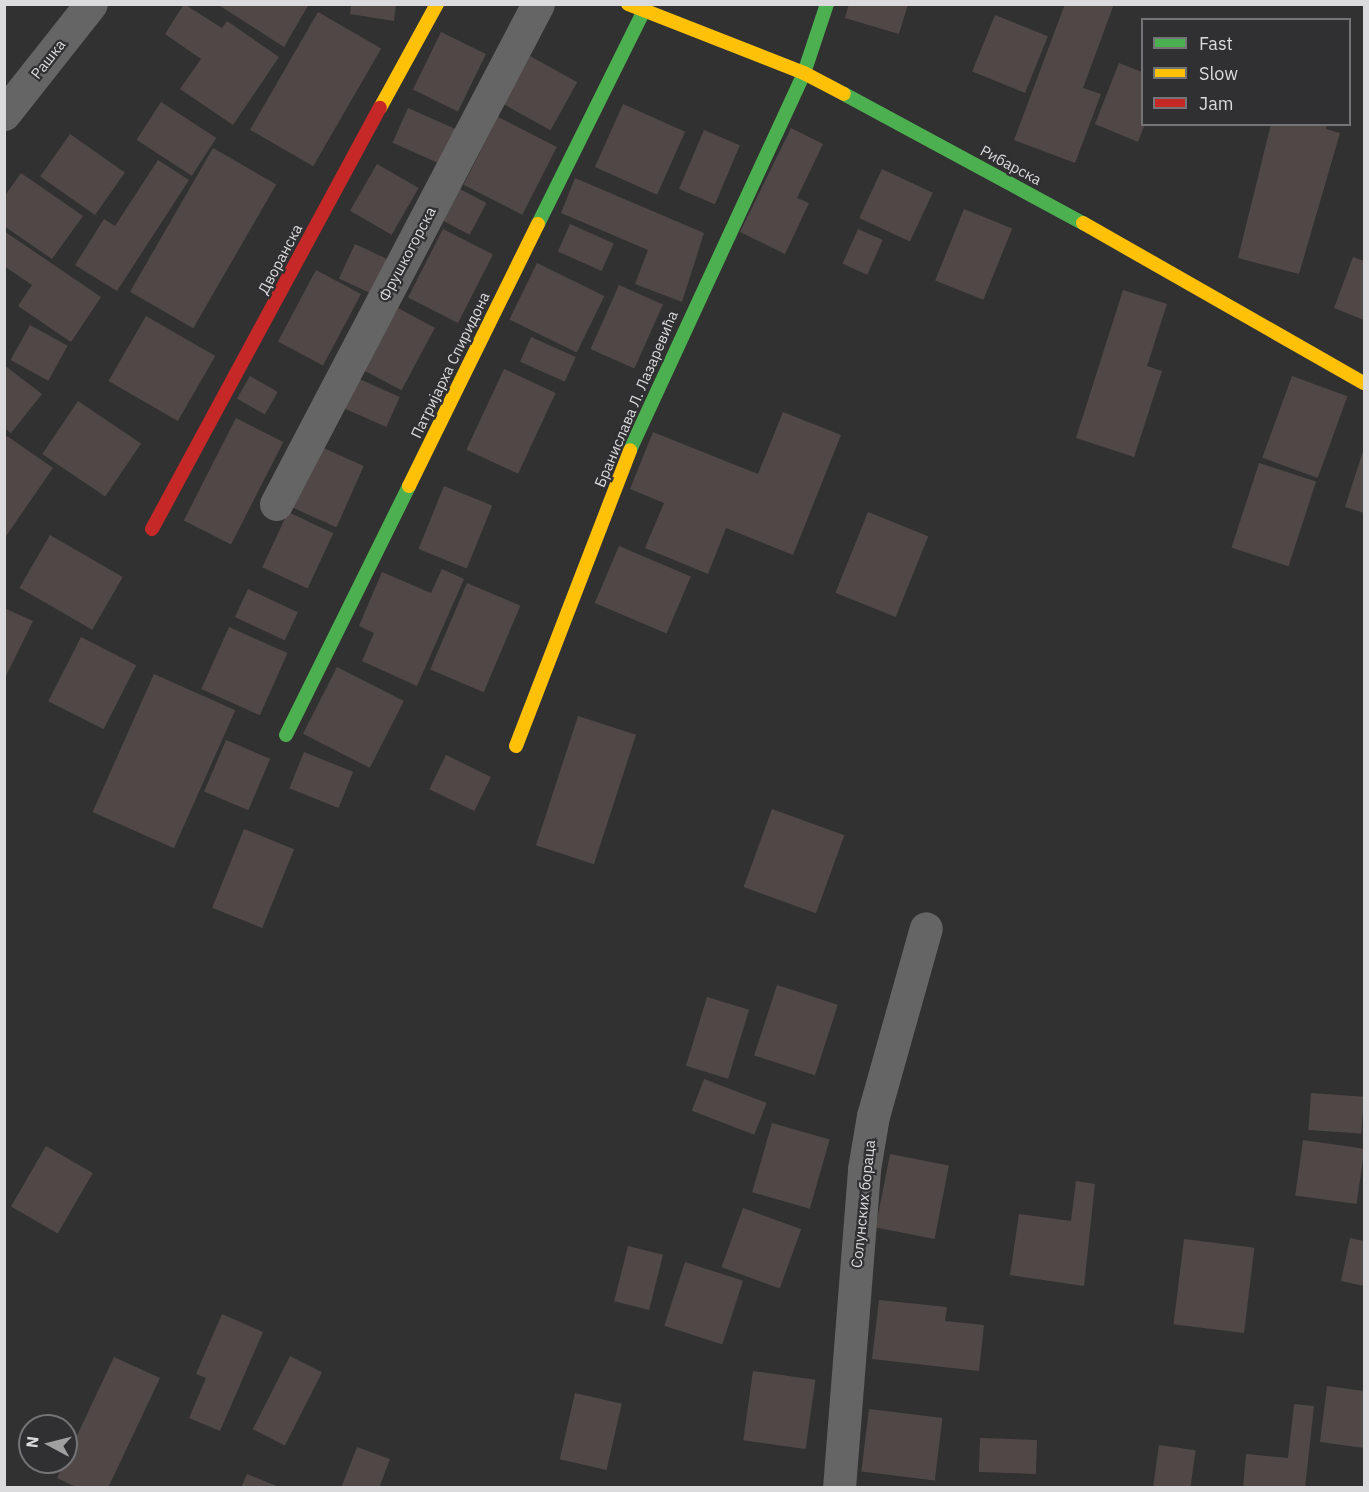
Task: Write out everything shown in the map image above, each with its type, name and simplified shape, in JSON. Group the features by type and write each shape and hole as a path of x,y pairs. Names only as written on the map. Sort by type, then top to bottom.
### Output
{"street":[{"name":"Рашка","path":"4,114 90,4"},
{"name":"Дворанска","path":"152,530 437,4"},
{"name":"Фрушкогорска","path":"276,504 538,4"},
{"name":"Рибарска","path":"628,4 804,73 1144,256 1365,383"},
{"name":"Бранислава Л. Лазаревића","path":"516,746 626,459 804,73 826,4"},
{"name":"Патријарха Спиридона","path":"286,735 644,10"},
{"name":"Солунских бораца","path":"839,1488 864,1169 873,1116 926,928"}],"building":[{"path":"184,4 222,28 227,21 279,57 233,125 180,89 201,59 165,34"},
{"path":"217,4 309,4 284,47"},
{"path":"351,4 396,4 394,21 350,14"},
{"path":"849,4 908,4 899,34 845,18"},
{"path":"1065,4 1114,4 1083,88 1101,94 1075,163 1014,140"},
{"path":"318,12 381,48 313,166 250,130"},
{"path":"995,15 1048,36 1025,93 972,72"},
{"path":"441,32 486,54 458,111 413,90"},
{"path":"530,56 577,82 551,130 503,104"},
{"path":"1119,63 1141,72 1141,126 1144,126 1138,142 1095,124"},
{"path":"161,102 216,138 192,176 136,140"},
{"path":"623,104 685,132 657,195 595,167"},
{"path":"408,108 461,132 446,166 393,143"},
{"path":"498,117 557,147 522,215 463,185"},
{"path":"1271,126 1327,126 1326,129 1340,133 1299,274 1238,258"},
{"path":"791,128 823,144 797,198 809,203 785,254 740,232"},
{"path":"704,130 740,145 715,204 679,189"},
{"path":"70,134 125,172 95,215 40,177"},
{"path":"213,148 276,184 193,328 130,292"},
{"path":"158,160 189,180 117,291 75,265 104,219 115,226"},
{"path":"377,164 419,188 392,235 350,211"},
{"path":"882,169 933,193 910,242 859,218"},
{"path":"21,173 83,216 52,259 4,226 4,197"},
{"path":"575,178 704,233 682,302 635,284 648,250 561,213"},
{"path":"460,189 486,203 470,235 443,221"},
{"path":"964,209 1012,228 983,300 935,280"},
{"path":"570,224 614,244 602,271 558,251"},
{"path":"443,229 493,254 458,323 408,298"},
{"path":"858,229 883,240 867,275 843,264"},
{"path":"4,231 101,297 71,342 18,306 32,285 4,266"},
{"path":"355,244 393,262 377,296 339,278"},
{"path":"1353,257 1364,261 1364,320 1334,308"},
{"path":"537,263 604,296 577,353 509,320"},
{"path":"316,270 361,294 323,365 278,342"},
{"path":"619,285 663,305 634,368 591,349"},
{"path":"1123,290 1167,304 1147,366 1162,371 1134,457 1076,438"},
{"path":"396,307 435,328 402,390 363,370"},
{"path":"146,316 215,356 178,421 109,381"},
{"path":"30,325 68,346 48,381 11,360"},
{"path":"531,337 576,357 565,382 520,362"},
{"path":"4,365 42,394 11,433 4,428"},
{"path":"504,369 556,393 518,474 466,450"},
{"path":"250,376 278,392 265,415 237,399"},
{"path":"1292,376 1347,396 1318,478 1262,458"},
{"path":"355,377 400,397 386,427 342,407"},
{"path":"78,401 141,443 105,497 42,454"},
{"path":"783,412 841,435 793,555 726,528 708,574 645,548 664,503 630,489 653,432 758,474"},
{"path":"236,418 283,442 231,545 184,520"},
{"path":"7,436 53,468 4,539 4,439"},
{"path":"319,446 364,466 337,527 292,507"},
{"path":"1364,448 1364,513 1345,507"},
{"path":"1259,463 1316,482 1289,566 1231,548"},
{"path":"444,486 492,505 467,569 419,549"},
{"path":"288,512 333,533 308,588 262,567"},
{"path":"868,512 928,536 896,617 835,593"},
{"path":"50,535 123,577 92,630 20,588"},
{"path":"619,546 691,576 667,634 595,603"},
{"path":"442,569 464,579 417,686 362,661 374,633 359,626 382,572 431,593"},
{"path":"467,583 520,606 484,692 430,670"},
{"path":"248,589 298,612 285,640 235,617"},
{"path":"4,608 33,621 4,680"},
{"path":"229,627 287,653 260,715 201,689"},
{"path":"81,637 136,665 104,729 48,701"},
{"path":"337,667 404,701 370,768 303,734"},
{"path":"154,674 235,710 174,848 93,812"},
{"path":"578,716 636,735 594,864 536,845"},
{"path":"226,740 270,759 248,810 204,792"},
{"path":"304,752 353,772 339,808 289,788"},
{"path":"446,755 491,777 474,811 429,789"},
{"path":"772,809 844,835 816,913 744,887"},
{"path":"244,829 294,849 262,928 212,908"},
{"path":"777,985 838,1005 815,1075 754,1055"},
{"path":"707,997 749,1010 728,1079 686,1066"},
{"path":"704,1079 767,1103 754,1135 692,1111"},
{"path":"1311,1093 1364,1097 1361,1134 1308,1130"},
{"path":"772,1123 830,1140 810,1209 752,1192"},
{"path":"1303,1140 1364,1149 1357,1204 1295,1195"},
{"path":"46,1146 93,1173 58,1234 11,1207"},
{"path":"890,1154 949,1165 935,1239 876,1228"},
{"path":"1076,1181 1095,1184 1084,1286 1010,1275 1019,1214 1071,1221"},
{"path":"743,1208 801,1229 780,1288 721,1267"},
{"path":"1350,1238 1364,1241 1364,1286 1341,1281"},
{"path":"1184,1239 1254,1248 1244,1333 1174,1324"},
{"path":"628,1246 663,1255 649,1310 614,1301"},
{"path":"685,1262 743,1281 722,1345 664,1326"},
{"path":"879,1300 947,1307 945,1321 984,1325 979,1371 872,1359"},
{"path":"222,1314 263,1332 220,1431 189,1418 206,1378 196,1374"},
{"path":"290,1356 322,1372 285,1445 253,1429"},
{"path":"114,1357 160,1378 108,1488 78,1488 57,1478 59,1474 78,1474 78,1433"},
{"path":"753,1371 815,1380 806,1449 743,1440"},
{"path":"1327,1386 1364,1391 1364,1448 1320,1442"},
{"path":"575,1393 622,1404 606,1470 560,1459"},
{"path":"1294,1404 1314,1406 1305,1488 1243,1488 1246,1454 1288,1458"},
{"path":"869,1409 942,1418 935,1481 861,1472"},
{"path":"980,1438 1037,1440 1036,1474 979,1472"},
{"path":"1159,1445 1196,1450 1190,1488 1153,1488"},
{"path":"357,1447 390,1459 379,1488 341,1488"},
{"path":"247,1474 279,1487 279,1488 241,1488"}],"traffic: fast":[{"path":"630,450 804,73 827,4"},
{"path":"538,224 644,10"},
{"path":"844,94 1083,223"},
{"path":"286,735 409,486"}],"traffic: slow":[{"path":"380,108 437,4"},
{"path":"628,4 804,73 844,94"},
{"path":"1083,223 1364,383"},
{"path":"409,486 538,224"},
{"path":"516,746 630,450"}],"traffic: jam":[{"path":"152,529 380,108"}]}
